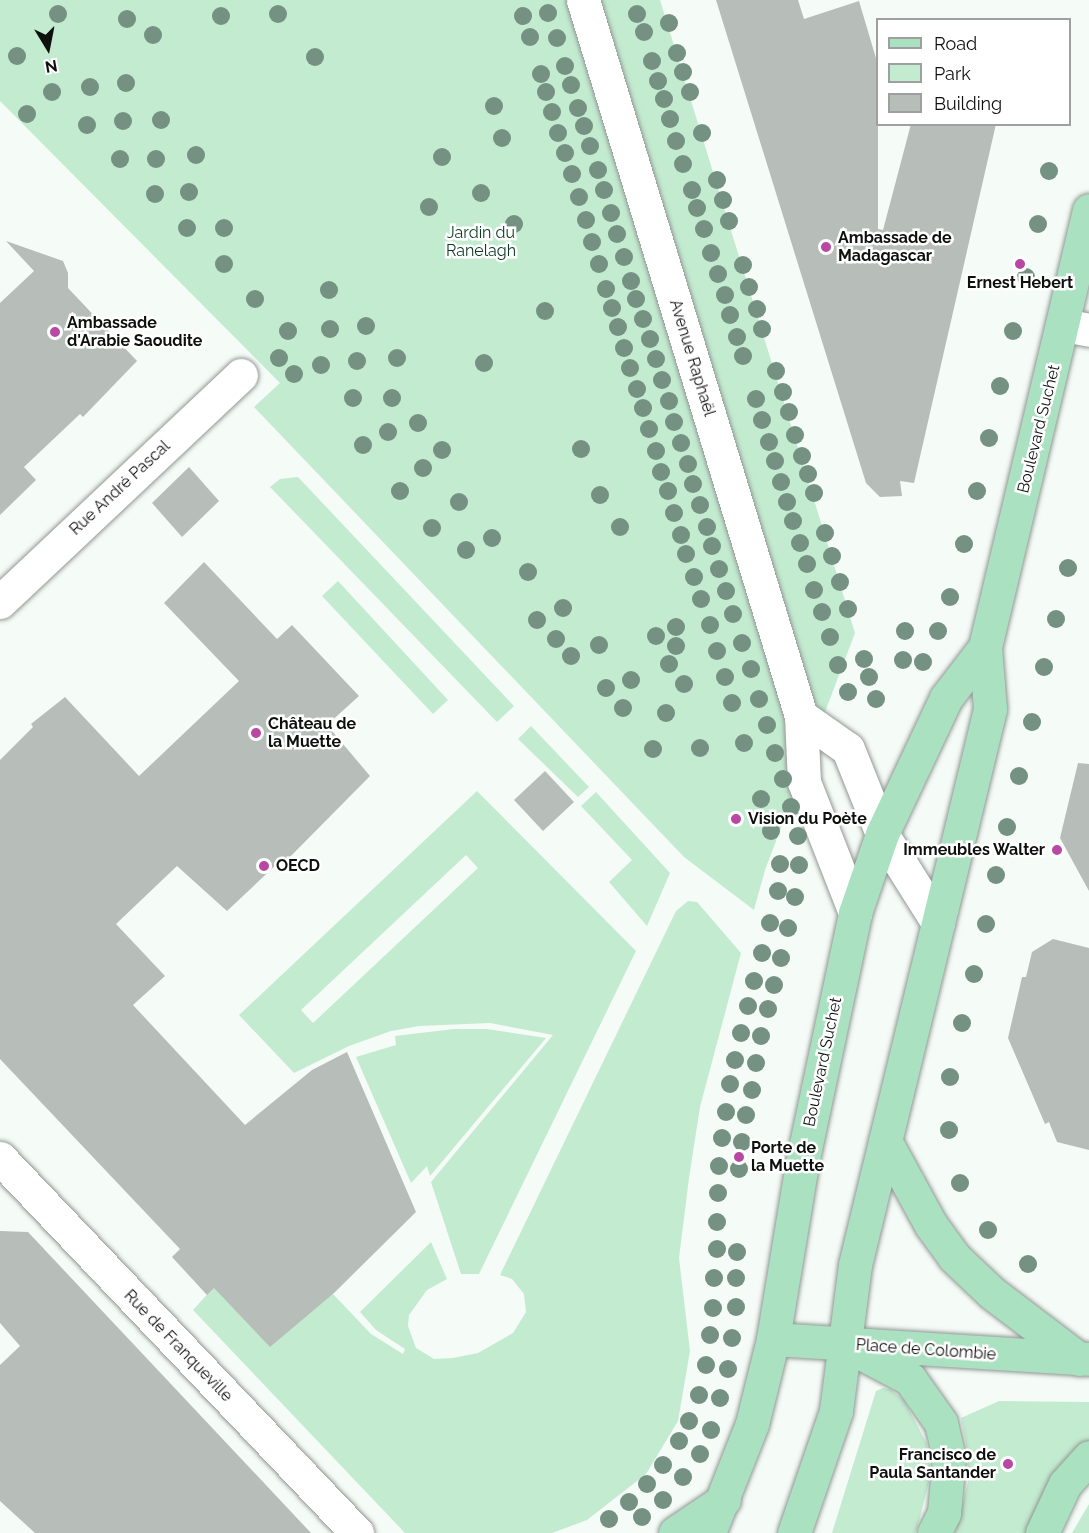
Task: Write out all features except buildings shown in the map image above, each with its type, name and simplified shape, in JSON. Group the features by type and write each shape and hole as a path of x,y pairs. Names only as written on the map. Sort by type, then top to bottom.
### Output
{"main road":[{"name":"Boulevard Suchet","path":"794,1533 836,1411 855,1265 990,709 986,647 1077,327 1089,210"},
{"name":"Boulevard Suchet","path":"709,1533 724,1500 752,1424 773,1339 802,1163 855,913 882,834 946,698 986,647"},
{"name":"Place de Colombie","path":"885,1142 931,1225 958,1262 992,1293 1084,1359"},
{"name":"Place de Colombie","path":"773,1339 1084,1359"},
{"path":"844,1345 910,1379 941,1424 949,1458 944,1513 934,1533"},
{"path":"1042,1533 1065,1484 1089,1457"},
{"path":"675,1533 724,1500"}],"street":[{"name":"Avenue Raphaël","path":"583,0 801,716 804,782 855,913"},
{"name":"Rue André Pascal","path":"0,602 241,375"},
{"path":"801,716 848,749 882,834 938,923"},
{"name":"Rue de Franqueville","path":"5,1174 357,1533"}],"green space":[{"name":"Jardin du Ranelagh","path":"0,0 660,0 855,633 765,870 754,910 684,857 254,407 280,383 0,101"},
{"path":"298,477 514,706 497,722 270,487 280,479"},
{"path":"338,581 448,700 433,714 322,596"},
{"path":"531,726 589,787 578,797 518,739"},
{"path":"477,791 636,951 479,1274 461,1274 431,1182 553,1035 490,1023 419,1026 391,1031 349,1046 294,1073 239,1015","holes":["466,855 478,868 313,1023 301,1010"]},
{"path":"596,792 670,873 647,926 609,882 632,860 581,806"},
{"path":"688,901 697,902 741,953 700,1107 689,1178 679,1258 690,1351 678,1421 646,1474 587,1520 552,1533 405,1533 193,1310 214,1287 270,1346 333,1294 371,1334 403,1354 405,1349 376,1330 360,1312 431,1242 447,1279 427,1290 409,1315 408,1326 416,1348 434,1359 453,1358 478,1353 513,1333 526,1312 524,1294 512,1279 500,1275 676,911"},
{"path":"454,1029 487,1029 546,1038 430,1176 427,1166 411,1183 356,1057 396,1045 395,1036"},
{"path":"883,1388 890,1389 904,1400 927,1444 931,1474 917,1529 915,1533 832,1533 876,1391"},
{"path":"999,1401 1089,1402 1089,1440 1067,1466 1032,1533 955,1533 968,1482 968,1455 961,1418"},
{"path":"1089,1504 1089,1533 1072,1533"}],"place":[{"name":"Ambassade de Madagascar","path":"826,247"},
{"name":"Ernest Hebert","path":"1020,264"},
{"name":"Ambassade d'Arabie Saoudite","path":"55,332"},
{"name":"Château de la Muette","path":"256,733"},
{"name":"Vision du Poète","path":"736,819"},
{"name":"Immeubles Walter","path":"1057,850"},
{"name":"OECD","path":"264,866"},
{"name":"Porte de la Muette","path":"739,1157"},
{"name":"Francisco de Paula Santander","path":"1008,1464"}]}
